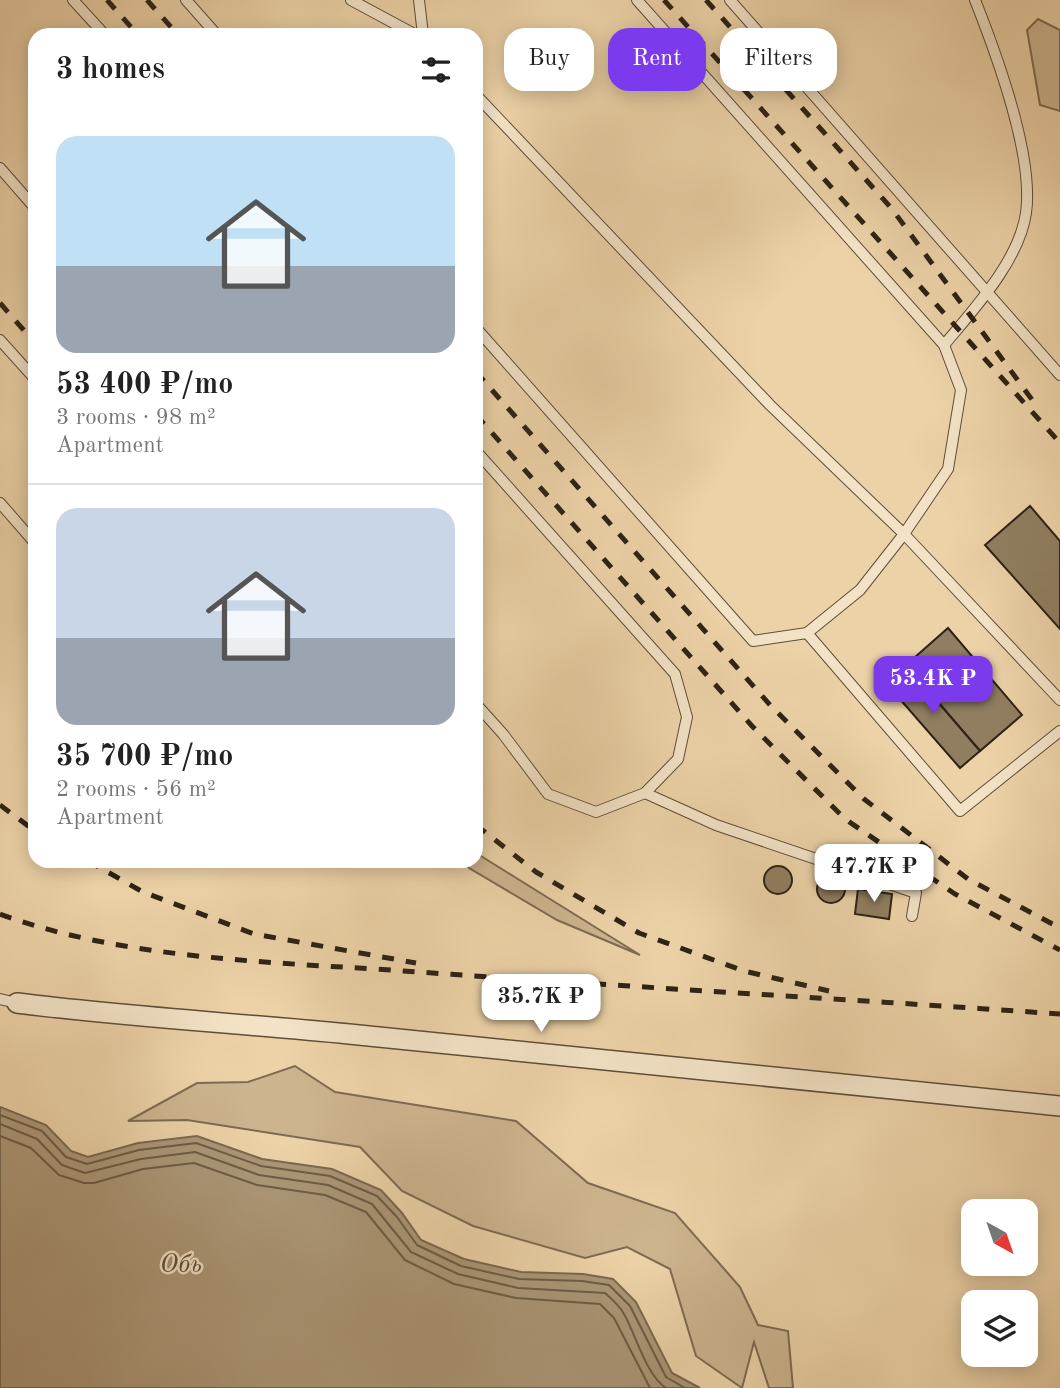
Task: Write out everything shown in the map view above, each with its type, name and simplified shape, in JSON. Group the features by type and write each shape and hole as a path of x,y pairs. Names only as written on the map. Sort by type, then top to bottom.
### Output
{"street":[{"path":"8,1001 123,1016 346,1034 1060,1106"}],"lane":[{"path":"73,0 98,28"},
{"path":"186,0 211,28"},
{"path":"351,0 403,28"},
{"path":"419,0 422,28"},
{"path":"483,336 753,641 807,634 860,590 904,534 947,469 961,390 944,345 637,0"},
{"path":"730,0 1060,375"},
{"path":"944,345 987,293 1010,258 1026,214 1026,172 999,61 975,0"},
{"path":"483,102 770,405 904,534 1060,700"},
{"path":"0,168 28,200"},
{"path":"0,340 28,371"},
{"path":"483,459 675,674 687,717 678,759 645,793 596,812 548,794 483,712"},
{"path":"0,503 28,535"},
{"path":"807,634 960,811 1060,731"},
{"path":"645,793 716,825 916,893 912,916"}],"shaded area":[{"path":"1038,19 1060,30 1060,111 1040,105 1027,30"},
{"path":"483,857 640,955 557,920 469,868 483,868"},
{"path":"295,1066 335,1092 516,1121 588,1183 675,1213 740,1287 758,1325 788,1331 793,1388 769,1388 754,1342 742,1388 696,1356 670,1269 627,1247 585,1258 473,1226 402,1191 360,1147 187,1120 128,1121 197,1083 248,1082"}],"water":[{"name":"Обь","path":"0,1107 46,1125 71,1151 88,1157 138,1143 197,1136 262,1159 332,1169 381,1190 421,1240 464,1259 521,1272 583,1274 613,1279 636,1302 672,1373 700,1388 0,1388"}],"building":[{"path":"1030,506 1060,541 1060,629 985,545"},
{"path":"948,628 1022,715 980,751 906,665"},
{"path":"906,665 980,751 960,768 885,682"},
{"path":"778,866 788,870 792,880 788,890 778,894 768,890 764,880 768,870"},
{"path":"831,875 841,879 845,889 841,899 831,903 821,899 817,889 821,879"},
{"path":"858,889 892,894 889,919 855,914"}],"railway":[{"path":"107,0 132,28"},
{"path":"147,0 172,28"},
{"path":"664,0 1060,443"},
{"path":"706,0 892,209 1033,401"},
{"path":"0,303 28,335"},
{"path":"483,380 771,706 864,799 968,879 1060,928"},
{"path":"483,423 752,726 845,819 955,894 1060,950"},
{"path":"0,805 28,826"},
{"path":"483,830 536,872 639,933 744,971 829,991"},
{"path":"100,868 143,892 254,934 416,963"},
{"path":"0,914 49,930 100,941 206,957 1060,1014"}]}
